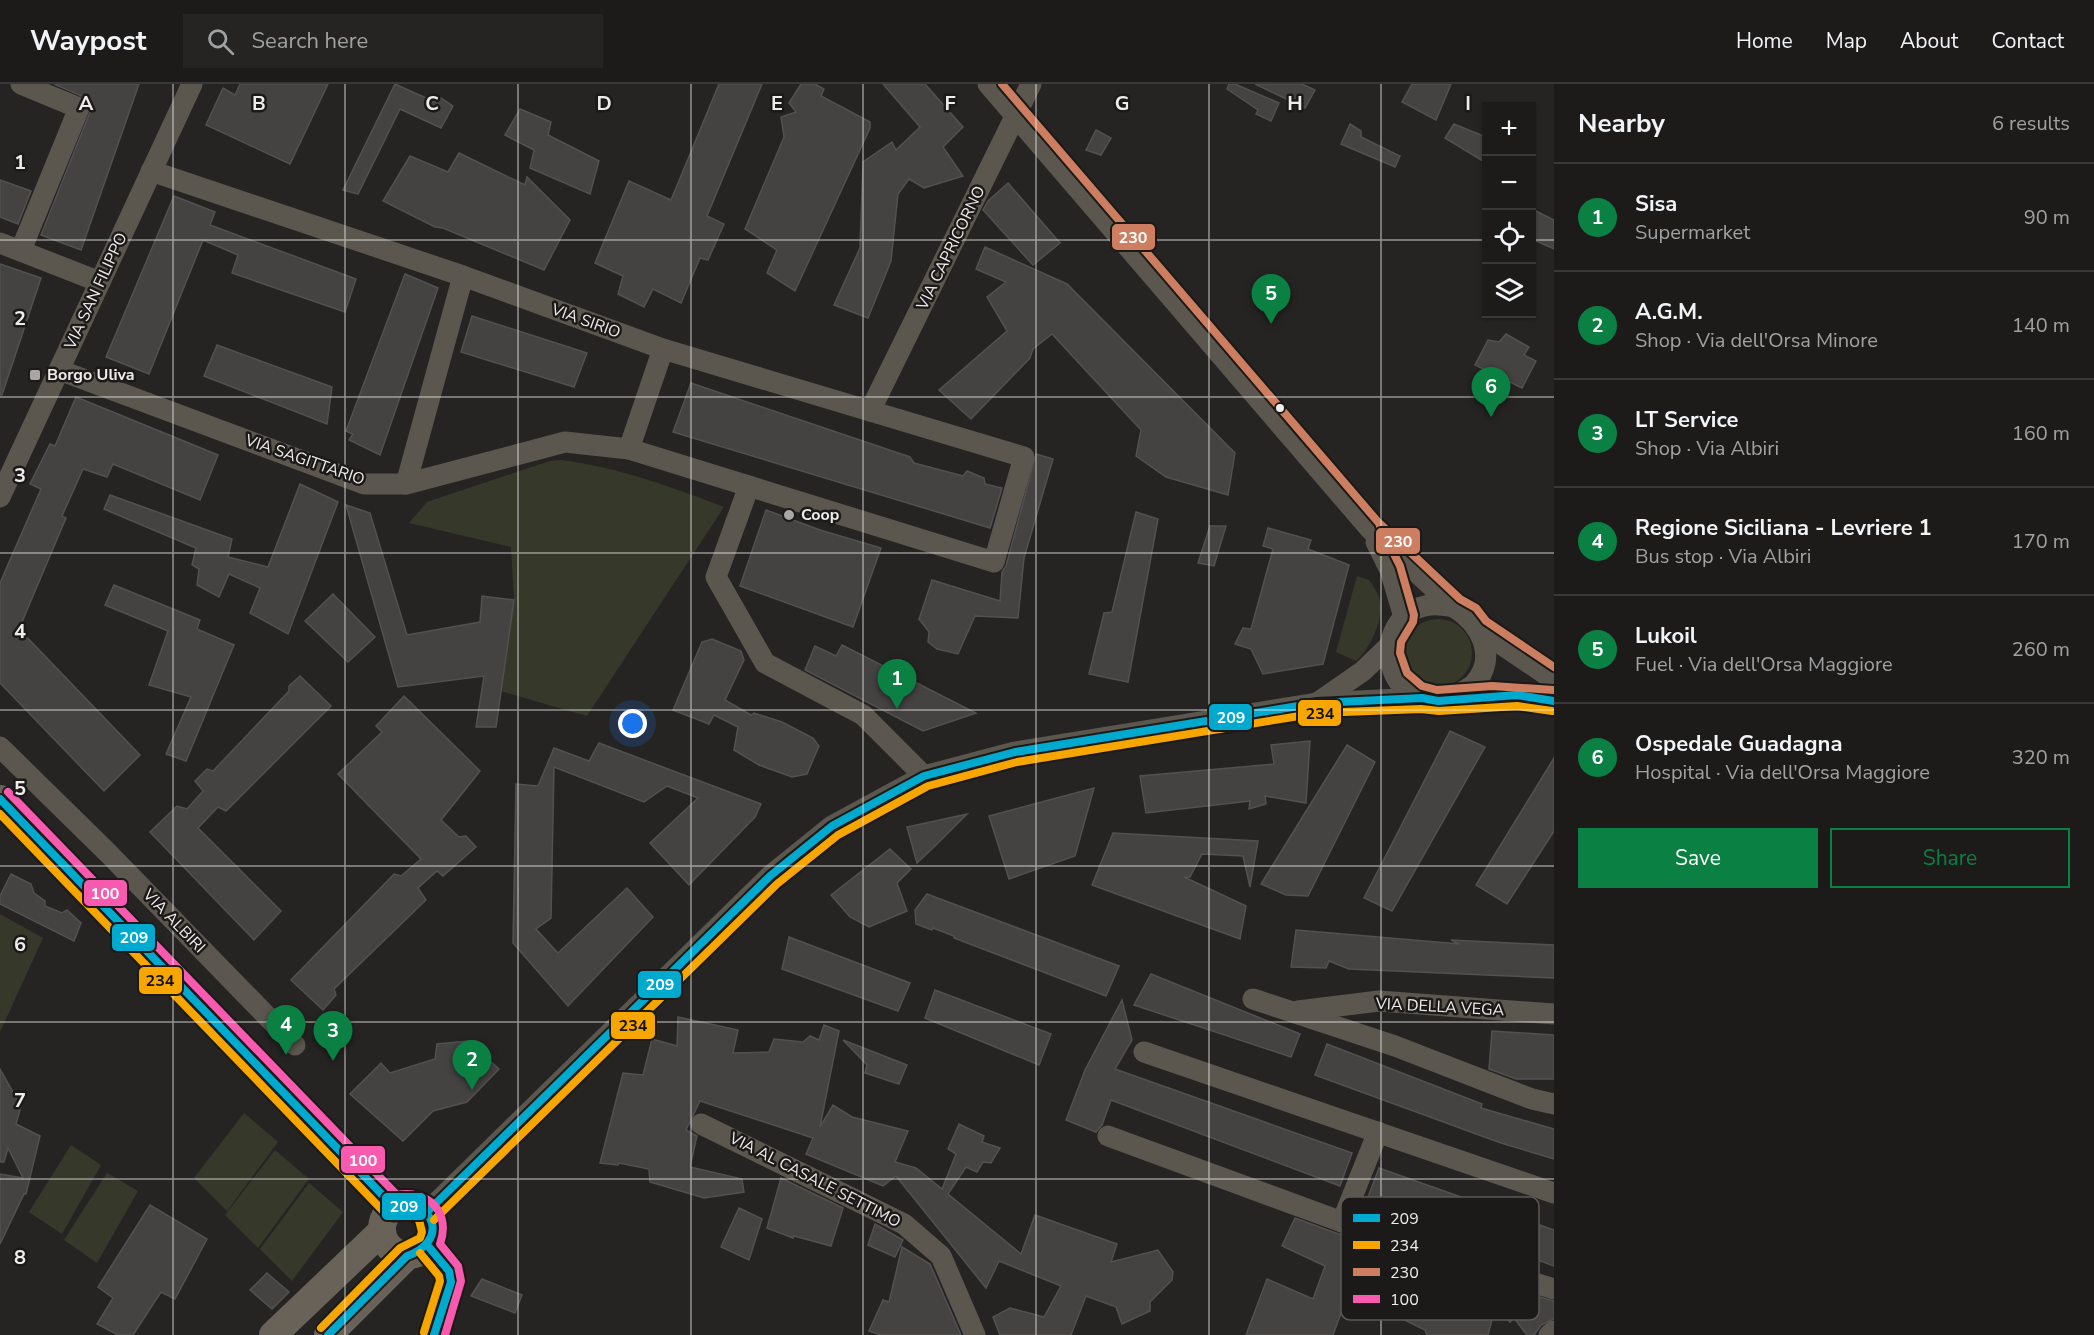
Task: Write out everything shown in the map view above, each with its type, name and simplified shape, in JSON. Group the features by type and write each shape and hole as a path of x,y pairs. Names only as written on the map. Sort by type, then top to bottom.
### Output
{"street":[{"path":"21,84 79,108 21,250"},
{"name":"VIA SAN FILIPPO","path":"2,486 59,370 192,84"},
{"path":"988,84 1017,115 1370,529 1454,607 1469,616 1479,629 1484,639 1484,666 1474,683 1454,698"},
{"name":"VIA CAPRICORNO","path":"870,411 1031,84"},
{"name":"VIA SIRIO","path":"151,171 463,276 663,349 1024,457"},
{"path":"0,243 100,282"},
{"path":"406,484 463,276"},
{"path":"629,449 663,349"},
{"name":"VIA SAGITTARIO","path":"59,370 364,484 406,484 565,442 629,449 994,562 1024,457"},
{"path":"749,486 716,577 765,663 863,715 924,776"},
{"path":"1370,529 1390,570 1404,617"},
{"path":"1422,698 1400,683 1390,664 1389,646 1392,633 1404,617 1419,607 1433,604 1454,607"},
{"path":"1479,629 1554,680"},
{"path":"1317,703 1363,671 1389,646"},
{"path":"427,1212 770,876 832,826 924,776 1016,752 1317,703 1422,698 1438,701 1517,695 1554,701"},
{"name":"VIA ALBIRI","path":"0,747 109,854 295,1045"},
{"path":"0,799 394,1207"},
{"path":"1253,999 1395,1046 1532,1100 1554,1104"},
{"name":"VIA DELLA VEGA","path":"1290,1011 1379,1001 1554,1014"},
{"path":"1144,1052 1554,1193"},
{"name":"VIA AL CASALE SETTIMO","path":"701,1124 904,1224 941,1256 975,1335"},
{"path":"1352,1197 1378,1132"},
{"path":"1108,1136 1341,1222"},
{"path":"328,1335 418,1251 434,1229 427,1212 412,1204 394,1207 383,1219 382,1232 390,1248 418,1251 449,1271 451,1282 434,1335"},
{"path":"273,1335 382,1232"},
{"path":"1539,1284 1554,1289"},
{"path":"1549,1335 1554,1332"}],"green space":[{"path":"561,460 603,467 664,485 724,507 587,716 500,691 514,600 511,547 409,523 427,502 550,461"},
{"path":"1357,576 1369,580 1378,596 1381,608 1375,633 1356,661 1336,652"},
{"path":"1431,619 1445,619 1457,624 1467,634 1472,653 1467,672 1457,682 1445,687 1431,687 1419,682 1409,672 1404,660 1404,646 1409,634 1419,624"},
{"path":"0,914 43,938 0,1032"},
{"path":"244,1113 278,1142 227,1211 194,1178"},
{"path":"71,1145 101,1165 62,1234 29,1212"},
{"path":"275,1150 309,1179 258,1248 225,1215"},
{"path":"107,1173 138,1191 97,1263 64,1240"},
{"path":"309,1183 343,1212 292,1281 260,1249"}],"building":[{"path":"54,84 139,84 81,250 41,235 92,107 84,97"},
{"path":"240,84 328,84 290,164 206,125 223,88 235,95"},
{"path":"395,84 435,102 438,96 453,106 441,128 400,109 358,194 343,190"},
{"path":"719,84 762,84 707,216 724,224 708,260 700,258 681,303 653,289 644,307 618,294 623,276 595,263 629,181 671,200"},
{"path":"801,84 815,84 824,89 821,96 870,122 870,128 795,291 767,273 777,250 745,229 784,137 781,117 796,112 789,103"},
{"path":"883,84 925,84 963,127 943,147 963,176 924,188 909,179 898,194 891,261 868,318 834,305 860,248 863,162 892,142 896,150 920,127"},
{"path":"1229,84 1235,84 1279,103 1271,121 1256,114 1258,110 1227,89"},
{"path":"1255,84 1302,84 1315,90 1305,108"},
{"path":"1412,84 1451,84 1436,120 1402,102"},
{"path":"520,109 551,122 548,135 599,161 590,194 530,168 534,150 505,135"},
{"path":"1350,124 1361,131 1361,137 1400,156 1395,167 1341,144"},
{"path":"1454,124 1482,135 1482,161 1445,138"},
{"path":"1096,130 1111,138 1101,155 1086,150"},
{"path":"459,153 525,185 527,177 570,220 544,270 443,228 435,227 383,201 410,156 448,172"},
{"path":"0,180 31,191 18,224 0,217"},
{"path":"1008,183 1060,243 1033,265 983,210 988,201"},
{"path":"174,196 215,212 210,225 356,279 345,312 232,273 238,255 203,240 149,374 106,357"},
{"path":"1536,211 1554,220 1554,249 1536,241"},
{"path":"985,247 1067,284 1235,453 1228,495 1166,477 1136,456 1141,430 1052,334 1033,349 1030,358 971,419 939,390 1007,331 987,297 1006,282 976,269"},
{"path":"0,264 41,278 2,395 0,395"},
{"path":"405,274 438,288 380,455 349,440 353,434 346,431"},
{"path":"472,316 587,353 574,387 461,352"},
{"path":"1506,334 1529,347 1524,355 1536,361 1522,388 1475,365 1488,340 1499,342"},
{"path":"217,345 332,387 327,424 204,376"},
{"path":"691,383 910,457 914,463 963,476 967,471 984,478 985,484 1002,488 990,528 673,432"},
{"path":"76,397 218,455 200,500 113,464 107,477 83,469 62,516 66,518 19,629 140,755 104,791 0,683 0,583 41,489 30,484 50,444 55,446"},
{"path":"1036,454 1053,459 1024,558 1018,618 975,616 958,654 937,649 928,642 929,632 919,619 932,580 1000,601 1002,572 1006,566"},
{"path":"300,484 338,502 288,634 250,613 260,588 229,574 219,597 197,585 199,569 192,565 196,548 104,509 110,495 232,539 228,557 268,567"},
{"path":"346,505 370,513 407,635 480,622 482,596 514,600 496,727 476,727 484,676 398,687"},
{"path":"766,510 820,530 881,548 853,627 740,586"},
{"path":"1136,512 1158,519 1128,682 1089,674 1104,613 1112,612"},
{"path":"1210,526 1226,526 1214,566 1198,563"},
{"path":"1268,528 1311,540 1308,549 1349,565 1323,664 1263,674 1251,649 1235,644 1243,628 1251,629 1273,549 1263,546"},
{"path":"114,585 200,620 197,629 234,645 186,761 166,754 191,697 149,685 168,631 105,605"},
{"path":"333,594 375,637 348,662 305,621"},
{"path":"712,639 741,651 744,660 725,700 751,715 754,713 782,722 813,738 819,746 807,774 792,777 759,765 734,750 738,727 714,715 709,724 673,710 702,642"},
{"path":"842,645 976,713 923,731 805,670 815,646 836,656"},
{"path":"300,676 331,706 226,811 218,807 198,828 281,911 254,940 150,832 177,806 187,809 203,791 195,781 207,769 213,771 289,691 289,686"},
{"path":"404,696 480,771 441,820 459,837 466,836 476,847 443,876 437,871 418,888 426,900 334,989 336,995 323,1010 291,980 394,874 401,876 421,859 338,774 382,732 376,726"},
{"path":"1450,731 1485,747 1392,911 1364,898"},
{"path":"1310,741 1306,803 1265,796 1266,804 1249,809 1250,801 1146,813 1140,776 1274,764 1271,745"},
{"path":"599,743 761,804 755,817 689,885 650,843 698,798 667,786 644,802 554,767 551,918 536,929 558,953 627,888 653,917 568,1006 513,943 516,784 538,786 554,748 589,761"},
{"path":"1347,745 1375,762 1308,896 1286,895 1261,884"},
{"path":"1554,758 1554,831 1507,904 1476,885"},
{"path":"1094,788 1075,856 1009,879 989,816"},
{"path":"967,814 938,843 917,863 907,827"},
{"path":"1113,833 1258,841 1250,887 1243,856 1202,854 1190,877 1184,877 1246,906 1240,939 1092,885"},
{"path":"890,849 911,869 897,883 907,911 869,927 850,917 831,895"},
{"path":"11,874 31,884 34,893 45,901 45,906 62,913 67,910 81,923 74,941 0,904 0,896"},
{"path":"927,894 1119,966 1106,996 933,928 932,930 916,924 915,910"},
{"path":"1296,930 1460,944 1451,940 1554,945 1554,978 1349,969 1329,961 1326,968 1291,967"},
{"path":"789,937 910,983 898,1011 782,969"},
{"path":"1151,974 1300,1034 1291,1057 1134,1005"},
{"path":"935,990 1051,1034 1039,1065 925,1018"},
{"path":"1122,1000 1132,1040 1115,1069 1352,1153 1340,1186 1111,1100 1102,1125 1096,1132 1066,1120 1085,1070"},
{"path":"678,1017 738,1030 733,1053 769,1052 774,1039 803,1042 810,1036 819,1040 824,1025 839,1031 820,1127 833,1105 852,1117 908,1131 895,1162 916,1168 942,1189 956,1154 948,1149 959,1124 984,1136 982,1142 1000,1148 991,1163 983,1162 977,1172 966,1167 948,1194 1021,1254 1035,1215 1117,1244 1111,1262 1158,1250 1173,1272 1172,1280 1150,1302 1150,1311 1122,1324 1116,1307 1086,1296 1071,1335 1000,1335 993,1317 1010,1308 1044,1317 1061,1286 999,1261 986,1288 896,1176 883,1186 806,1154 813,1138 700,1101 686,1130 697,1136 690,1167 742,1179 744,1192 704,1198 650,1182 649,1169 619,1163 618,1165 600,1163 623,1073 643,1075 652,1039 677,1046"},
{"path":"1492,1031 1554,1035 1554,1079 1516,1079 1489,1069"},
{"path":"843,1040 907,1065 899,1084 865,1073 867,1065"},
{"path":"468,1041 499,1069 467,1102 433,1111 403,1141 350,1094 381,1063 390,1073 435,1059 437,1044"},
{"path":"1327,1044 1482,1104 1481,1108 1554,1129 1554,1159 1501,1143 1315,1075"},
{"path":"0,1069 21,1106 16,1124 40,1136 26,1194 0,1244 0,1174 23,1178 8,1148 4,1162 0,1162"},
{"path":"1379,1168 1461,1197 1368,1197"},
{"path":"781,1178 843,1208 831,1246 794,1236 793,1238 767,1228"},
{"path":"150,1205 207,1239 175,1299 161,1292 133,1335 118,1335 97,1324 113,1298 98,1287"},
{"path":"739,1208 762,1219 749,1260 721,1247"},
{"path":"1295,1218 1341,1235 1341,1313 1333,1335 1246,1335 1267,1279 1313,1299 1325,1266 1282,1246"},
{"path":"875,1224 903,1240 895,1257 868,1245"},
{"path":"1539,1225 1554,1230 1554,1266 1539,1260"},
{"path":"902,1247 930,1264 961,1335 881,1335 869,1331 883,1300 889,1302"},
{"path":"267,1273 289,1292 272,1309 250,1290"},
{"path":"482,1279 522,1295 515,1313 471,1296"},
{"path":"1539,1297 1554,1301 1554,1319 1541,1325 1534,1335 1527,1335 1516,1320 1539,1320"},
{"path":"1405,1320 1492,1320 1488,1335 1427,1335 1425,1330"}],"transit line":[{"name":"230","path":"1002,84 1378,522 1460,599 1476,608 1486,621 1554,667"},
{"name":"230","path":"1380,526 1400,566 1414,615 1413,622 1401,642 1400,653 1407,673 1422,686 1437,690 1492,686 1554,690"},
{"name":"209","path":"427,1212 770,876 832,826 924,776 1015,752 1317,703 1422,698 1438,701 1517,695 1554,701"},
{"name":"234","path":"434,1220 777,884 838,835 928,786 1017,762 1318,713 1421,709 1439,711 1517,706 1552,711"},
{"name":"100","path":"8,792 397,1195 419,1196 435,1206 442,1222 443,1233 440,1244 458,1266 461,1281 445,1335"},
{"name":"209","path":"0,799 394,1207 409,1206 420,1209 428,1215 432,1223 432,1232 428,1241 420,1250 407,1256 328,1335"},
{"name":"234","path":"0,814 386,1214 395,1217 411,1216 419,1220 422,1232 420,1238 400,1248 321,1328"},
{"name":"209","path":"428,1246 449,1271 451,1282 434,1335"},
{"name":"234","path":"420,1253 439,1276 440,1281 424,1332"}],"place":[{"name":"Lukoil","path":"1271,324"},
{"name":"Borgo Uliva","path":"35,375"},
{"name":"Ospedale Guadagna","path":"1491,417"},
{"name":"Coop","path":"789,515"},
{"name":"Sisa","path":"897,709"},
{"name":"Regione Siciliana - Levriere 1","path":"286,1055"},
{"name":"LT Service","path":"333,1061"},
{"name":"A.G.M.","path":"472,1090"}]}
